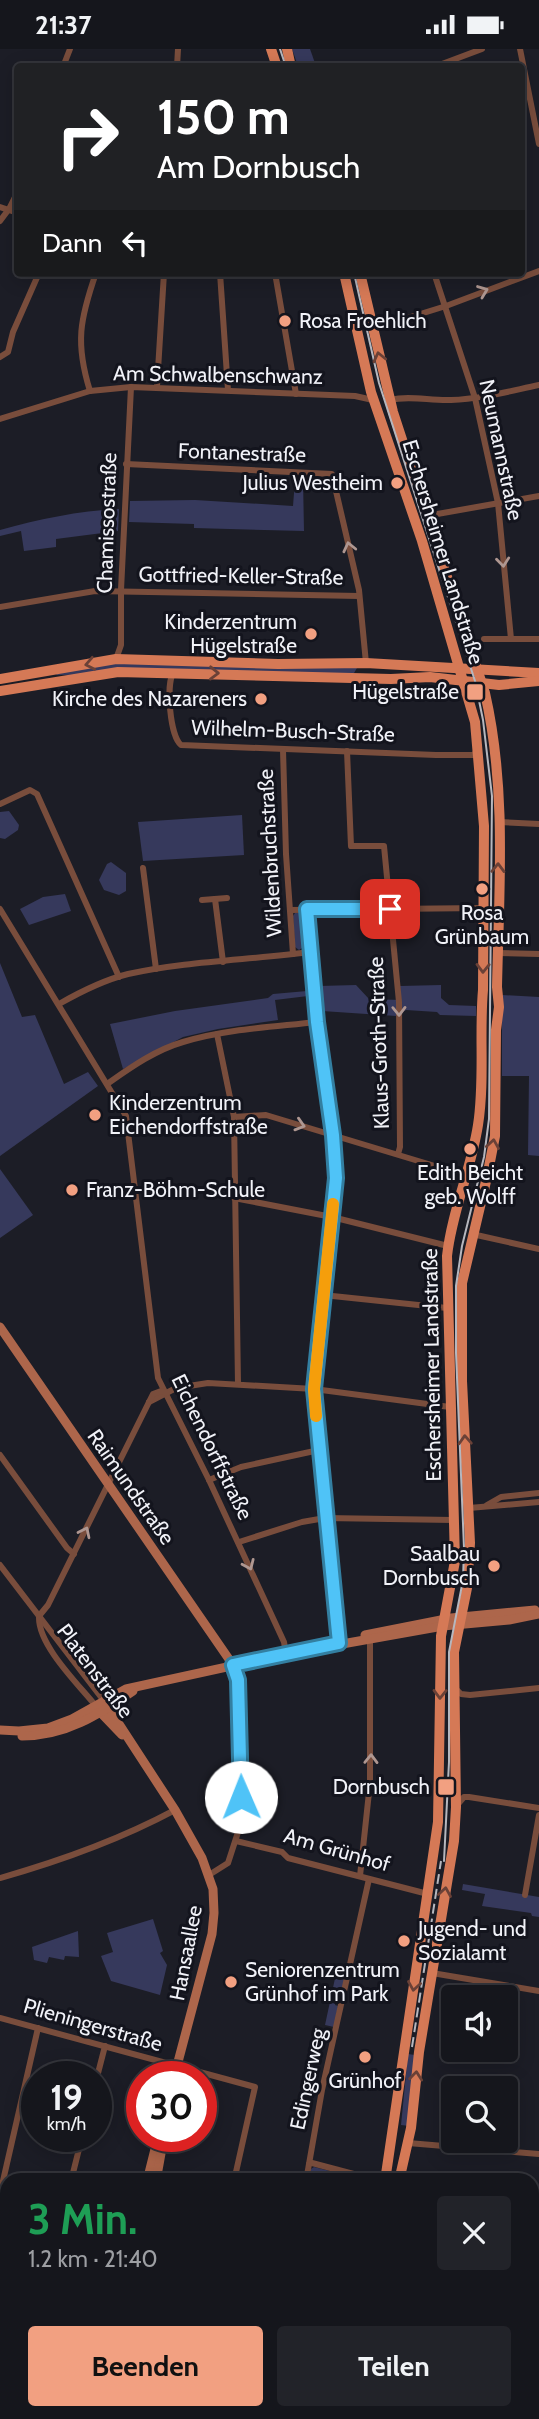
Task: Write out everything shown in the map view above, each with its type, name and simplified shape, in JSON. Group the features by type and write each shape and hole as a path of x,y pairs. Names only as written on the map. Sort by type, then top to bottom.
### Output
{"main road":[{"name":"Eschersheimer Landstraße","path":"345,277 374,401 470,677 492,722 499,792 496,987 499,1007 496,1030 495,1136 462,1283 470,1569 454,1652 454,1841 419,2052 398,2143 383,2173"},
{"name":"Eschersheimer Landstraße","path":"361,277 390,400 473,655 470,677 484,826 481,1099 468,1175 448,1246 447,1308 454,1568 440,1651 438,1822 398,2143 399,2173"},
{"path":"0,691 40,679 55,670 116,659 278,664 366,663 507,684 539,681"},
{"path":"352,677 364,671 366,663"},
{"path":"376,678 372,673 373,669 382,665"},
{"path":"55,670 53,676 56,682"},
{"path":"0,679 40,679 56,682 118,672 376,678 539,673"},
{"path":"492,722 495,696 507,684"},
{"path":"451,1230 459,1239 472,1235"},
{"name":"Raimundstraße","path":"0,1327 233,1665"},
{"path":"341,1643 367,1635 460,1621 509,1620 539,1612"},
{"path":"0,1732 48,1728 102,1707 126,1689 444,1623"},
{"name":"Platenstraße","path":"102,1707 175,1810 209,1875"},
{"name":"Hansaallee","path":"181,2061 212,1934 214,1906 209,1875"},
{"path":"149,2173 154,2152"},
{"path":"157,2173 161,2152"}],"street":[{"path":"454,63 482,49"},
{"path":"525,74 539,144"},
{"path":"0,221 14,199"},
{"path":"0,207 14,211"},
{"path":"0,357 9,352 13,332 37,277"},
{"path":"90,391 80,355 84,310 95,277"},
{"path":"157,386 164,277"},
{"path":"219,277 228,390"},
{"path":"276,277 296,394"},
{"name":"Neumannstraße","path":"435,277 475,398 498,503 511,639"},
{"path":"372,329 446,306 523,277"},
{"path":"355,395 365,390 369,382"},
{"path":"390,400 406,397 449,400 475,398 539,385"},
{"name":"Am Schwalbenschwanz","path":"0,419 90,391 131,387 355,395 374,401"},
{"name":"Chamissostraße","path":"116,659 121,645 121,590 131,387"},
{"name":"Fontanestraße","path":"126,464 332,474 359,596 366,663"},
{"path":"426,516 539,496"},
{"name":"Gottfried-Keller-Straße","path":"0,607 95,591 121,590 359,596"},
{"path":"484,639 539,639"},
{"name":"Wilhelm-Busch-Straße","path":"173,673 170,687 172,725 174,737 181,745 473,755 478,751"},
{"name":"Wildenbruchstraße","path":"283,750 293,954"},
{"name":"Klaus-Groth-Straße","path":"347,751 351,846 384,846 399,1002 398,1154"},
{"path":"0,804 30,790 37,794 119,977"},
{"path":"499,822 539,824"},
{"path":"143,868 156,969"},
{"path":"202,899 227,898"},
{"path":"215,899 223,962"},
{"name":"Eichendorffstraße","path":"0,908 126,1116 158,1378 239,1542 284,1642 286,1654"},
{"path":"290,910 484,908"},
{"path":"307,909 317,1022 333,1135 336,1178 314,1389 325,1518 341,1643"},
{"path":"59,1004 78,993 119,977 156,969 310,952"},
{"path":"497,953 539,954"},
{"path":"107,1084 138,1062 180,1042 217,1034 317,1022"},
{"path":"217,1034 234,1117 237,1384"},
{"path":"234,1117 266,1115 468,1175"},
{"path":"234,1198 332,1217 448,1246"},
{"path":"472,1235 539,1249"},
{"path":"323,1295 447,1308"},
{"path":"39,1616 45,1610 74,1554 153,1394 158,1378"},
{"path":"149,1402 176,1388 208,1383 314,1389 450,1407"},
{"path":"153,1394 161,1391 167,1393"},
{"path":"209,1480 253,1464 319,1450"},
{"path":"0,1455 66,1548 74,1554"},
{"path":"485,1506 501,1497 539,1493"},
{"path":"469,1508 539,1502"},
{"path":"239,1542 302,1522 325,1518 453,1520"},
{"name":"Platenstraße","path":"0,1565 102,1707"},
{"path":"359,1876 370,1783 370,1640"},
{"path":"209,1875 225,1867 240,1826 242,1782 238,1680 233,1665"},
{"path":"454,1687 461,1694 467,1695 539,1688"},
{"path":"456,1807 460,1800 469,1797 539,1808"},
{"path":"0,1878 75,1855 175,1810"},
{"path":"525,1895 539,1815"},
{"name":"Am Grünhof","path":"236,1841 282,1852 288,1858 428,1894"},
{"name":"Edingerweg","path":"307,2173 322,2090 369,1878"},
{"path":"432,1973 539,1991"},
{"name":"Plieningerstraße","path":"0,2018 105,2046 149,2061"},
{"path":"5,2173 38,2028"},
{"path":"101,2061 105,2046"},
{"name":"Plieningerstraße","path":"217,2079 255,2087 236,2173"},
{"path":"398,2143 539,2154"},
{"path":"73,2173 78,2152"},
{"path":"309,2164 352,2173"}],"shaded area":[{"path":"292,49 310,49 315,63 297,63"},
{"path":"303,479 304,531 194,528 194,524 129,522 130,501 195,500 293,506 295,480"},
{"path":"119,509 118,531 56,539 56,547 24,551 21,531 0,536 0,530 30,522"},
{"path":"107,663 357,668 354,673 56,675"},
{"path":"9,811 19,825 18,830 5,839 0,838 0,812"},
{"path":"242,815 244,855 143,861 138,822"},
{"path":"111,862 126,873 126,891 119,895 104,890 99,880 107,864"},
{"path":"65,894 71,911 29,925 20,909 43,897"},
{"path":"295,913 303,916 305,946 299,950 295,947"},
{"path":"0,963 22,1017 35,1015 64,1084 88,1072 98,1086 0,1156"},
{"path":"356,985 369,999 401,1000 400,986 441,985 441,998 449,1005 476,1006 476,1016 406,1010 396,1016 322,1011 319,986"},
{"path":"307,991 308,996 275,1000 278,1020 183,1037 123,1069 110,1024 175,1011 268,998 273,994"},
{"path":"502,995 539,997 539,1156 528,1155 529,1076 502,1076"},
{"path":"0,1169 33,1215 0,1238"},
{"path":"463,1884 539,1897 539,1917 532,1916 531,1913 482,1906 485,1894 462,1890"},
{"path":"153,1919 163,1951 160,1953 167,1965 160,1995 111,1981 101,1956 113,1952 107,1933"},
{"path":"78,1931 79,1957 65,1956 64,1960 49,1957 47,1963 34,1960 32,1947"},
{"path":"337,1969 346,1971 343,1988 339,1987 335,2005 338,2006 334,2027 325,2025"},
{"path":"408,2054 415,2055 409,2126 401,2125"},
{"path":"314,2167 338,2173 310,2173"}],"tram line":[{"path":"280,49 285,63"},
{"path":"355,277 379,383 475,681 483,720 492,796 489,1119 484,1157 462,1246 456,1286 464,1548 463,1580 449,1652 449,1762 444,1861"}],"railway":[{"path":"412,2047 441,1861"}],"slow traffic":[{"path":"316,1416 314,1389 333,1204"}],"place":[{"name":"Rosa Froehlich","path":"285,321"},
{"name":"Julius Westheim","path":"397,483"},
{"name":"Kinderzentrum Hügelstraße","path":"311,634"},
{"name":"Hügelstraße","path":"475,692"},
{"name":"Kirche des Nazareners","path":"261,699"},
{"name":"Rosa Grünbaum","path":"482,889"},
{"name":"Kinderzentrum Eichendorffstraße","path":"95,1115"},
{"name":"Edith Beicht geb. Wolff","path":"470,1149"},
{"name":"Franz-Böhm-Schule","path":"72,1190"},
{"name":"Saalbau Dornbusch","path":"494,1566"},
{"name":"Dornbusch","path":"446,1787"},
{"name":"Jugend- und Sozialamt","path":"404,1941"},
{"name":"Seniorenzentrum Grünhof im Park","path":"231,1982"},
{"name":"Grünhof","path":"365,2057"}],"route":[{"path":"241,1797 238,1680 233,1665 339,1643 314,1404 336,1178 333,1135 317,1022 307,909 390,909"}]}
